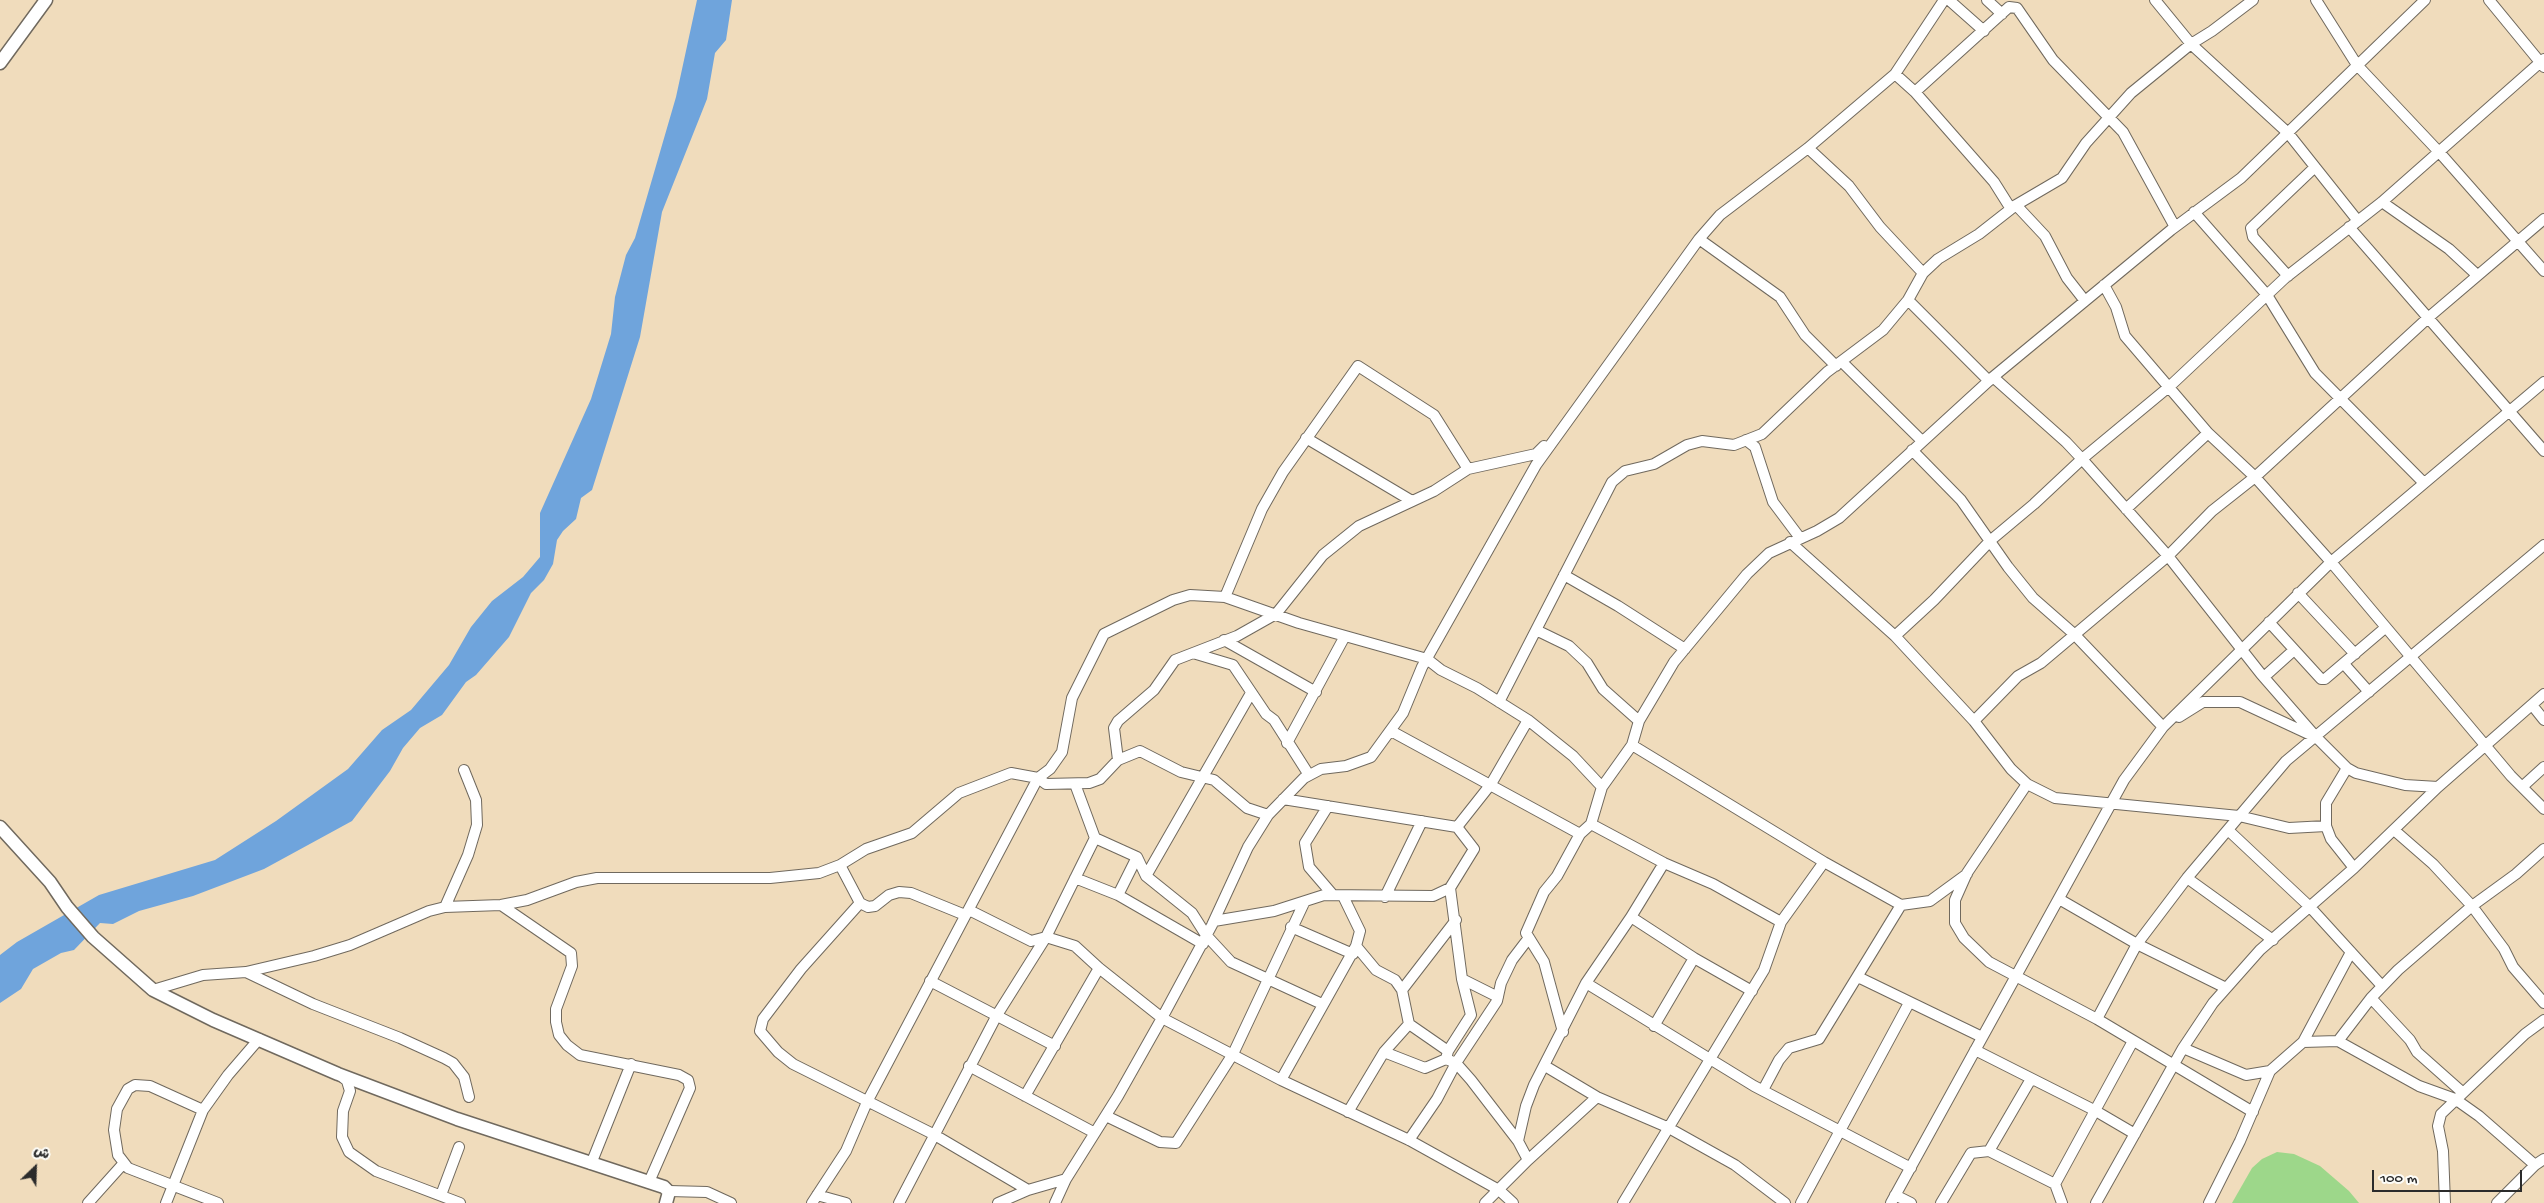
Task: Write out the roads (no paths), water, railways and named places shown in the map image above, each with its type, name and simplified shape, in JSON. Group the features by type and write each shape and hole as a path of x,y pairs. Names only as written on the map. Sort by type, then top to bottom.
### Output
{"street":[{"path":"2,56 46,0"},
{"path":"1056,1203 1066,1179 1106,1116 1162,1018 1214,921 1248,847 1268,815 1309,776 1321,769 1346,766 1371,757 1391,731 1402,712 1427,659 1536,465 1699,239 1720,215 1808,148 1895,74 1944,0"},
{"path":"1949,0 1984,31"},
{"path":"1987,0 2002,14"},
{"path":"2155,0 2191,44 2288,133 2315,167 2353,224 2544,452"},
{"path":"1499,702 1596,516 1603,496 1612,482 1626,471 1654,464 1686,445 1702,441 1734,445 1762,434 1839,364 1882,330 1908,300 1923,273 1938,259 1980,234 2014,207 2067,174 2081,149 2108,116 2153,73 2253,0"},
{"path":"2316,0 2357,65 2440,153 2544,271"},
{"path":"1563,1032 1544,962 1526,933 1544,892 1557,876 1580,834 1591,824 1602,787 1632,745 1639,721 1674,662 1747,574 1769,553 1839,518 1991,379 2175,227 2241,178 2425,0"},
{"path":"1895,636 1934,600 1991,540 2034,504 2082,459 2170,386 2288,276 2382,202 2543,63 2489,0"},
{"path":"1916,92 2008,7 2017,8 2052,60 2124,132 2175,227"},
{"path":"1895,74 1916,92 2014,207 2045,236 2067,278 2085,301"},
{"path":"1808,148 1849,186 1880,227 1923,273"},
{"path":"2288,276 2254,236 2251,228 2315,167"},
{"path":"2382,202 2449,249 2477,274"},
{"path":"2194,212 2267,295 2310,368 2424,483"},
{"path":"1974,721 2018,676 2041,662 2168,556 2212,511 2255,477 2322,413 2340,400 2429,317 2544,218"},
{"path":"1699,239 1780,297 1805,336 1839,364 1922,441"},
{"path":"2104,285 2116,307 2125,336 2170,386 2208,433 2255,477 2331,562 2385,628 2522,787 2544,809"},
{"path":"1908,300 1991,379 2066,442 2082,459 2168,556 2264,677 2316,737 2346,768 2356,773 2397,783 2438,788"},
{"path":"1225,597 1262,510 1306,438 1358,366 1434,415 1468,469"},
{"path":"1910,1203 1893,1199 2124,780 2163,727 2331,562 2544,382"},
{"path":"1118,760 1114,728 1118,721 1154,690 1175,660 1256,627 1276,614 1323,555 1359,526 1434,491 1468,469 1536,454 1559,432"},
{"path":"2126,510 2208,433"},
{"path":"1306,438 1412,501"},
{"path":"1746,440 1755,447 1773,502 1800,538"},
{"path":"1912,450 1961,500 1991,540 2008,568 2033,598 2074,634 2163,727"},
{"path":"1790,542 1895,636 1974,721 2012,769 2027,784 2055,798 2239,816 2289,828 2326,826"},
{"path":"2097,1019 2137,944 2187,878 2286,761 2544,545"},
{"path":"1564,575 1618,606 1685,649"},
{"path":"2298,594 2355,654"},
{"path":"846,1203 815,1199 846,1150 867,1102 1038,778 1050,769 1062,752 1072,698 1104,634 1153,608 1190,595 1225,597 1346,636 1427,659 1441,670 1528,720 1573,756 1602,787"},
{"path":"2269,622 2321,679 2325,680 2385,628"},
{"path":"1536,630 1569,646 1587,664 1603,689 1639,721"},
{"path":"1286,743 1346,636"},
{"path":"1224,640 1316,692"},
{"path":"2264,677 2294,650"},
{"path":"1193,654 1233,665 1266,714 1274,720 1286,743 1300,758 1309,776"},
{"path":"2344,664 2369,692"},
{"path":"1146,876 1251,693"},
{"path":"2096,1203 2183,1048 2213,1003 2226,988 2273,940 2354,868 2438,788 2544,694"},
{"path":"2163,727 2203,702 2240,702 2316,737"},
{"path":"2532,704 2544,720"},
{"path":"1456,827 1490,784 1528,720"},
{"path":"1391,731 1580,834"},
{"path":"1632,745 1824,862 1901,906 1930,901 1968,873"},
{"path":"153,990 202,975 246,972 314,956 350,945 429,911 445,907 501,905 527,900 576,882 597,878 770,878 819,873 840,865 866,849 912,833 959,793 1011,772 1038,778 1046,784 1089,783 1100,779 1118,760 1140,751 1181,772 1204,776 1225,787 1247,808 1268,815"},
{"path":"2522,787 2544,767"},
{"path":"2346,768 2326,803 2326,826 2331,839 2354,868"},
{"path":"445,907 468,855 477,825 476,800 464,770"},
{"path":"1075,784 1095,838 1137,857 1146,876 1192,913 1204,939"},
{"path":"2027,784 1968,873 1955,900 1955,923 1964,938 1989,962 2097,1019 2253,1112"},
{"path":"1214,921 1274,911 1304,903 1324,895 1433,896 1450,888 1474,849 1456,827 1283,799"},
{"path":"1281,1080 1322,1004 1355,950 1360,931 1338,896 1309,867 1305,843 1328,806"},
{"path":"1385,897 1422,821"},
{"path":"1591,824 1664,863 1713,884 1781,922"},
{"path":"0,827 50,882 67,907 93,937 153,990 213,1020 338,1074 457,1119 648,1182 667,1197 707,1192 731,1203"},
{"path":"2228,830 2310,907 2382,986"},
{"path":"2394,830 2433,864 2472,906 2504,948 2513,967 2544,1003"},
{"path":"899,1203 933,1134 997,1015 1046,937 1095,838"},
{"path":"2338,1041 2382,986 2472,906 2516,874 2544,849"},
{"path":"1118,895 1137,857"},
{"path":"1624,1203 1667,1127 1764,970 1781,922 1824,862"},
{"path":"1518,1141 1526,1106 1586,983 1631,917 1664,863"},
{"path":"840,865 860,903 872,907 889,895 899,892 911,893 967,913 1031,941 1046,937 1075,946 1098,968 1162,1018 1281,1080 1409,1140 1499,1190 1513,1203"},
{"path":"1075,878 1118,895 1204,939 1231,962 1267,981 1322,1004"},
{"path":"2187,878 2273,940"},
{"path":"1409,1140 1437,1099 1450,1058 1470,1014 1462,979 1456,920 1450,888"},
{"path":"2059,899 2137,944 2226,988"},
{"path":"860,903 801,969 763,1019 760,1031 778,1052 793,1064 933,1134 1028,1190"},
{"path":"1106,1116 1160,1142 1176,1143 1233,1054 1291,927 1304,903"},
{"path":"501,905 571,953 572,966 556,1009 556,1022 559,1035 580,1055 680,1075 688,1080 690,1088 648,1182"},
{"path":"1763,1090 1779,1060 1790,1048 1819,1039 1901,906"},
{"path":"1631,917 1694,958 1752,991"},
{"path":"1402,990 1456,920"},
{"path":"1291,927 1355,950 1376,970 1394,980 1402,990 1409,1024 1450,1058 1518,1141 1528,1160"},
{"path":"1384,1052 1425,1068 1450,1058 1483,1023 1498,996 1501,983 1512,960 1528,939"},
{"path":"2209,1203 2270,1072 2303,1042 2351,952"},
{"path":"1654,1026 1694,958"},
{"path":"1025,1096 1098,968"},
{"path":"246,972 313,1004 400,1038 444,1058 452,1063 464,1077 469,1097"},
{"path":"1858,977 1982,1037"},
{"path":"1462,979 1498,996"},
{"path":"930,981 1054,1046"},
{"path":"1586,983 1654,1026 1763,1090 1911,1168"},
{"path":"2371,998 2410,1040 2417,1052 2479,1116 2535,1165"},
{"path":"1800,1203 1909,1002"},
{"path":"1470,1014 1483,1023"},
{"path":"2445,1203 2438,1119 2459,1095 2525,1034 2544,1020"},
{"path":"1348,1112 1384,1052 1409,1024"},
{"path":"166,1203 203,1110 228,1075 259,1039"},
{"path":"2055,1184 2133,1040"},
{"path":"2303,1042 2338,1041 2419,1086 2459,1095"},
{"path":"2183,1048 2246,1075 2270,1072"},
{"path":"1975,1050 2031,1080 2094,1110 2135,1134"},
{"path":"591,1164 631,1064"},
{"path":"969,1066 1095,1133"},
{"path":"1545,1066 1597,1097 1667,1127 1735,1165 1785,1203"},
{"path":"338,1074 347,1081 350,1091 343,1112 342,1137 349,1152 376,1172 460,1203"},
{"path":"1989,1151 2031,1080"},
{"path":"203,1110 150,1086 135,1085 128,1089 118,1109 115,1121 118,1155 123,1164 128,1168 218,1203"},
{"path":"1485,1203 1528,1160 1597,1097"},
{"path":"442,1195 459,1147"},
{"path":"1941,1203 1971,1153 1989,1151 2055,1184 2062,1203"},
{"path":"2497,1203 2535,1165 2544,1159"},
{"path":"88,1203 123,1164"},
{"path":"998,1203 1028,1190 1066,1179"}],"water":[{"path":"697,0 732,0 726,40 715,53 707,99 662,212 640,337 592,490 581,498 576,519 563,531 557,540 553,564 544,580 531,593 509,637 476,675 466,682 442,715 420,728 403,748 390,771 352,821 264,869 193,896 139,911 113,924 100,923 74,950 61,953 33,969 21,989 0,1003 0,955 17,942 99,895 215,860 276,821 348,769 382,730 411,710 449,665 471,627 492,601 523,577 540,557 540,513 591,399 611,334 615,297 626,255 635,238 676,97"}]}
